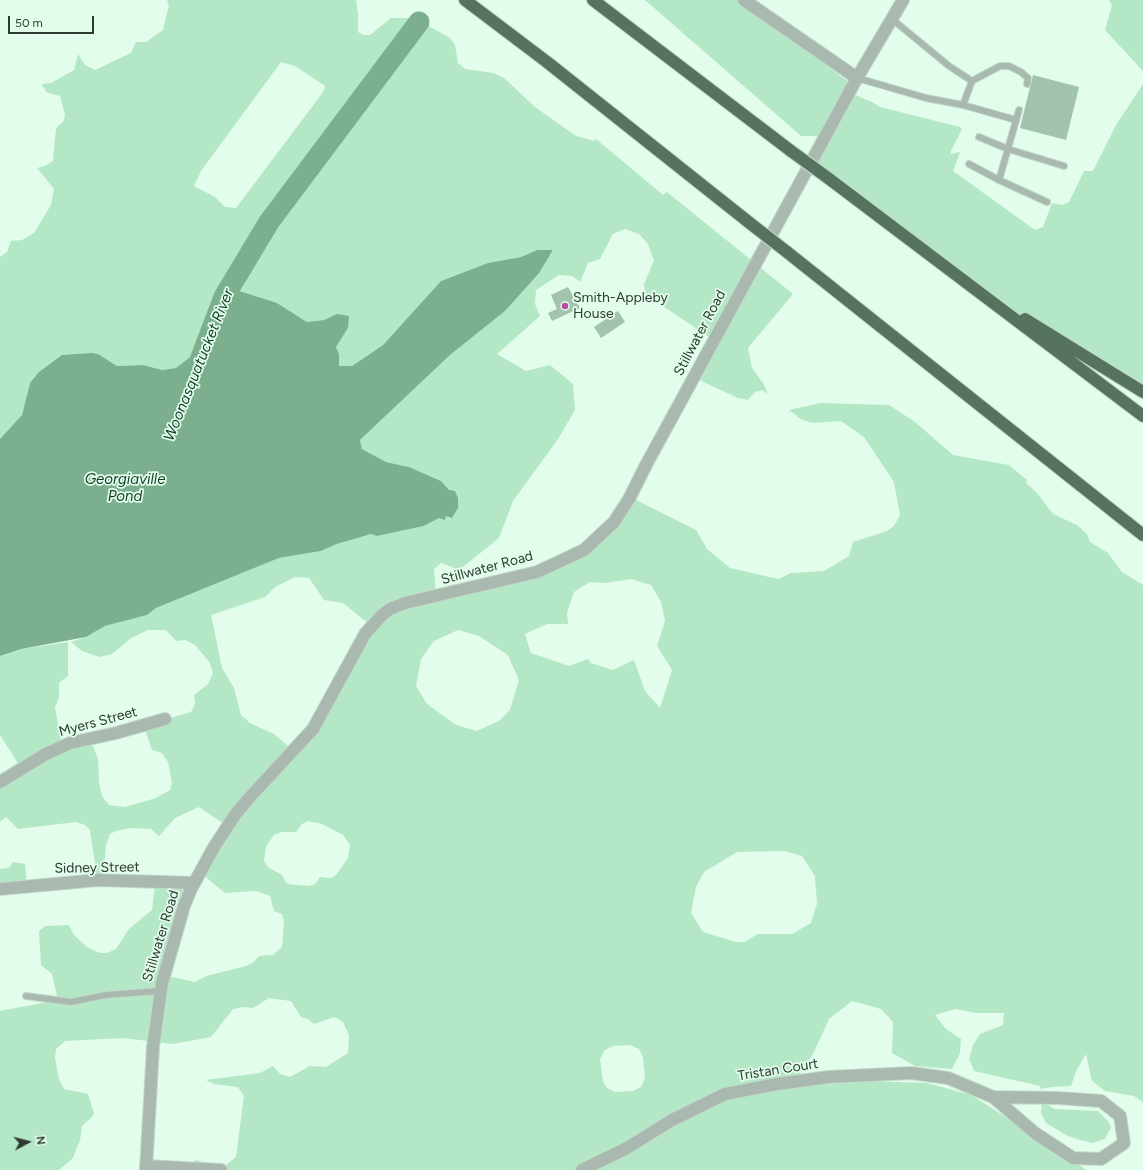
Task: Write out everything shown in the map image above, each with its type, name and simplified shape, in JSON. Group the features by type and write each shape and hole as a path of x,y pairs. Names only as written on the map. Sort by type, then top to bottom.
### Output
{"highway":[{"path":"465,0 547,62 1143,535"},
{"path":"593,0 1143,416"},
{"path":"953,272 1143,392"}],"street":[{"path":"744,0 857,78"},
{"name":"Stillwater Road","path":"146,1168 153,1048 160,990 180,917 194,883 214,847 235,815 313,729 365,634 382,615 390,609 406,603 537,572 584,550 617,518 629,499 649,458 857,78 903,0"},
{"name":"Myers Street","path":"0,782 46,754 70,743 165,719"},
{"name":"Sidney Street","path":"0,889 98,880 194,883"},
{"name":"Tristan Court","path":"582,1170 627,1148 672,1120 726,1094 777,1084 829,1077 911,1073 948,1078 993,1097 1035,1133 1073,1158 1101,1159 1124,1143 1120,1116 1101,1101 1058,1098 993,1097"},
{"path":"146,1168 221,1170"}],"lane":[{"path":"892,19 949,66 972,81"},
{"path":"963,105 972,81 1000,66 1009,66 1028,78 1027,84"},
{"path":"857,78 926,98 963,105 1016,120"},
{"path":"999,180 1019,110"},
{"path":"980,137 1008,149 1064,166"},
{"path":"969,164 999,180 1047,202"},
{"path":"26,996 71,1002 106,995 160,990"}],"shaded area":[{"path":"167,0 356,0 358,32 363,35 370,35 391,18 414,18 450,38 455,45 458,63 465,69 493,73 504,78 535,107 576,136 594,141 596,139 663,195 667,192 793,294 748,348 752,368 763,383 768,394 762,390 755,392 748,400 738,398 695,378 712,339 645,294 644,284 654,261 648,244 639,234 625,229 613,234 600,259 588,263 580,282 572,276 559,275 536,290 535,304 540,316 497,354 526,371 550,365 573,384 575,410 558,439 513,501 499,538 459,570 441,563 434,569 436,593 533,569 576,551 632,498 696,530 707,549 730,568 778,579 791,573 824,571 849,556 853,542 887,531 894,526 900,515 894,482 864,437 841,421 813,423 802,420 789,410 820,403 889,405 915,422 953,455 1009,465 1027,480 1026,483 1037,493 1053,514 1077,525 1087,534 1090,542 1108,553 1122,572 1143,585 1143,1102 1134,1096 1105,1091 1092,1081 1086,1054 1076,1071 1071,1086 1041,1089 1040,1086 974,1071 969,1059 973,1045 980,1034 1003,1025 1004,1013 976,1013 956,1009 935,1015 946,1029 961,1039 960,1053 952,1069 915,1066 892,1053 893,1022 881,1009 852,1001 829,1019 813,1054 790,1088 863,1081 927,1083 971,1095 1072,1159 1086,1170 180,1170 196,1160 216,1165 226,1165 236,1157 244,1096 238,1087 214,1084 206,1080 260,1073 273,1066 280,1074 290,1077 310,1066 326,1067 348,1053 349,1035 343,1022 334,1017 314,1024 308,1019 301,1017 291,1001 269,998 253,1008 243,1007 233,1009 211,1037 173,1044 123,1038 65,1041 56,1049 55,1058 59,1079 64,1089 88,1094 94,1113 92,1117 82,1126 80,1140 73,1158 59,1170 0,1170 0,1011 58,1000 52,974 41,965 39,931 45,926 69,925 74,935 87,947 100,953 107,953 116,949 129,929 152,910 155,885 192,883 167,976 195,982 206,976 246,966 254,962 259,956 273,955 282,947 284,921 282,914 274,911 270,896 256,891 225,893 201,873 227,826 199,807 175,818 159,836 151,829 131,828 116,831 110,834 106,845 103,879 97,878 90,830 85,825 76,822 18,829 6,817 0,822 0,785 21,768 0,735 0,656 21,649 68,642 68,676 59,683 59,698 55,707 62,746 90,739 98,759 99,783 102,796 109,805 125,807 156,798 170,790 172,783 168,762 162,753 152,750 144,727 146,725 191,712 195,704 194,695 208,684 213,673 210,663 195,645 185,640 176,641 166,630 148,630 131,638 112,654 99,657 82,651 71,642 86,637 105,626 147,615 156,608 279,558 321,551 337,544 371,534 377,536 424,526 439,518 449,490 441,481 409,467 386,462 362,449 360,440 450,355 505,311 553,251 537,250 521,257 488,263 441,281 383,345 352,366 339,366 339,354 336,347 348,328 337,314 324,320 307,322 277,303 215,322 208,341 176,368 162,370 143,365 117,366 98,354 30,383 22,415 0,439 0,257 7,252 11,241 22,240 34,233 51,205 54,189 37,168 45,166 53,161 56,128 63,122 65,115 60,96 46,92 42,84 51,83 74,70 78,54 85,65 95,70 131,53 136,42 146,42 163,30 169,5","holes":["281,62 295,66 325,86 324,91 236,208 225,207 215,197 194,186 201,171","295,577 309,578 324,600 343,603 370,625 294,751 274,734 250,723 241,715 234,688 222,668 211,615 265,597 275,587","631,579 651,585 661,602 665,621 657,646 672,670 660,708 645,691 634,660 613,670 591,663 588,659 569,666 531,653 525,634 547,624 568,624 567,613 574,592 590,582 604,583","458,630 479,636 508,655 519,680 510,710 499,721 477,731 456,725 427,704 416,686 421,659 434,641","308,821 322,824 343,835 350,845 348,858 336,875 330,878 320,877 315,884 309,886 287,884 282,875 268,867 264,861 266,846 274,835 281,832 296,832 302,824","784,851 802,856 815,876 817,904 811,923 792,934 758,934 744,942 736,942 703,932 691,913 696,887 704,872 737,852","630,1045 639,1049 643,1057 645,1078 641,1087 633,1091 615,1092 607,1088 603,1082 600,1059 605,1050 613,1046"]},
{"path":"645,0 742,0 850,83 853,94 880,107 960,127 962,129 951,151 951,154 960,152 953,171 1035,230 1043,227 1052,203 1062,205 1069,202 1084,171 1093,171 1116,125 1143,84 1143,394 1001,303 813,166 824,136 801,136"},
{"path":"1109,0 1143,0 1143,71 1105,30 1112,5"},
{"path":"13,862 25,864 27,886 0,890 0,869 9,868"},
{"path":"1042,1102 1055,1109 1098,1111 1108,1121 1111,1127 1105,1139 1092,1143 1066,1135 1046,1123 1041,1113"}],"water":[{"name":"Georgiaville Pond","path":"537,250 553,250 539,273 505,311 450,355 360,440 362,449 386,462 409,467 441,481 449,490 455,491 458,498 458,508 452,518 446,516 445,520 439,518 424,526 377,536 371,534 337,544 321,551 279,558 156,608 147,615 105,626 86,637 21,649 0,656 0,439 22,415 30,383 39,372 62,355 92,353 98,354 117,366 143,365 162,370 176,368 208,341 215,322 222,294 236,290 277,303 307,322 324,320 337,314 349,316 348,328 336,347 339,354 339,366 352,366 383,345 441,281 488,263 521,257"}],"building":[{"path":"1033,75 1079,87 1066,140 1020,128"},
{"name":"Smith-Appleby House","path":"568,287 580,308 552,321 548,313 557,309 551,295"},
{"path":"618,311 625,322 601,338 594,327"}],"waterway":[{"name":"Woonasquatucket River","path":"197,368 224,297 269,222 419,22"}],"place":[{"name":"Smith-Appleby House","path":"565,306"}]}
